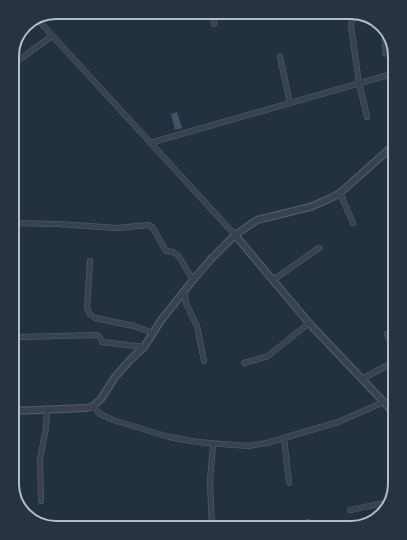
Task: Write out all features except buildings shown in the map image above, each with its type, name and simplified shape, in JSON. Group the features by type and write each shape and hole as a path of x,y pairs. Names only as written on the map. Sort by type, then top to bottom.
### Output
{"street":[{"path":"213,19 214,24"},
{"path":"352,19 359,83 367,117"},
{"path":"40,23 235,235 309,323 388,406"},
{"path":"19,60 52,36"},
{"path":"385,42 385,53 388,54"},
{"path":"280,57 290,104"},
{"path":"150,143 388,75"},
{"path":"19,411 86,408 93,406 101,399 122,368 144,347 192,280 235,235 257,220 310,207 340,193 388,150"},
{"path":"340,193 353,222"},
{"path":"19,223 117,228 149,226 153,228 166,250 178,255 192,280"},
{"path":"273,280 319,248"},
{"path":"90,260 88,308 90,314 95,318 134,326 153,333"},
{"path":"184,291 186,303 197,326 204,361"},
{"path":"244,363 268,356 309,323"},
{"path":"20,337 96,335 99,336 102,342 144,347"},
{"path":"362,379 388,365"},
{"path":"93,406 104,416 169,437 213,444 248,446 284,438 338,422 384,402"},
{"path":"41,501 40,459 46,428 46,410"},
{"path":"284,438 289,482"},
{"path":"212,521 210,482 213,444"},
{"path":"350,510 383,503"}]}
